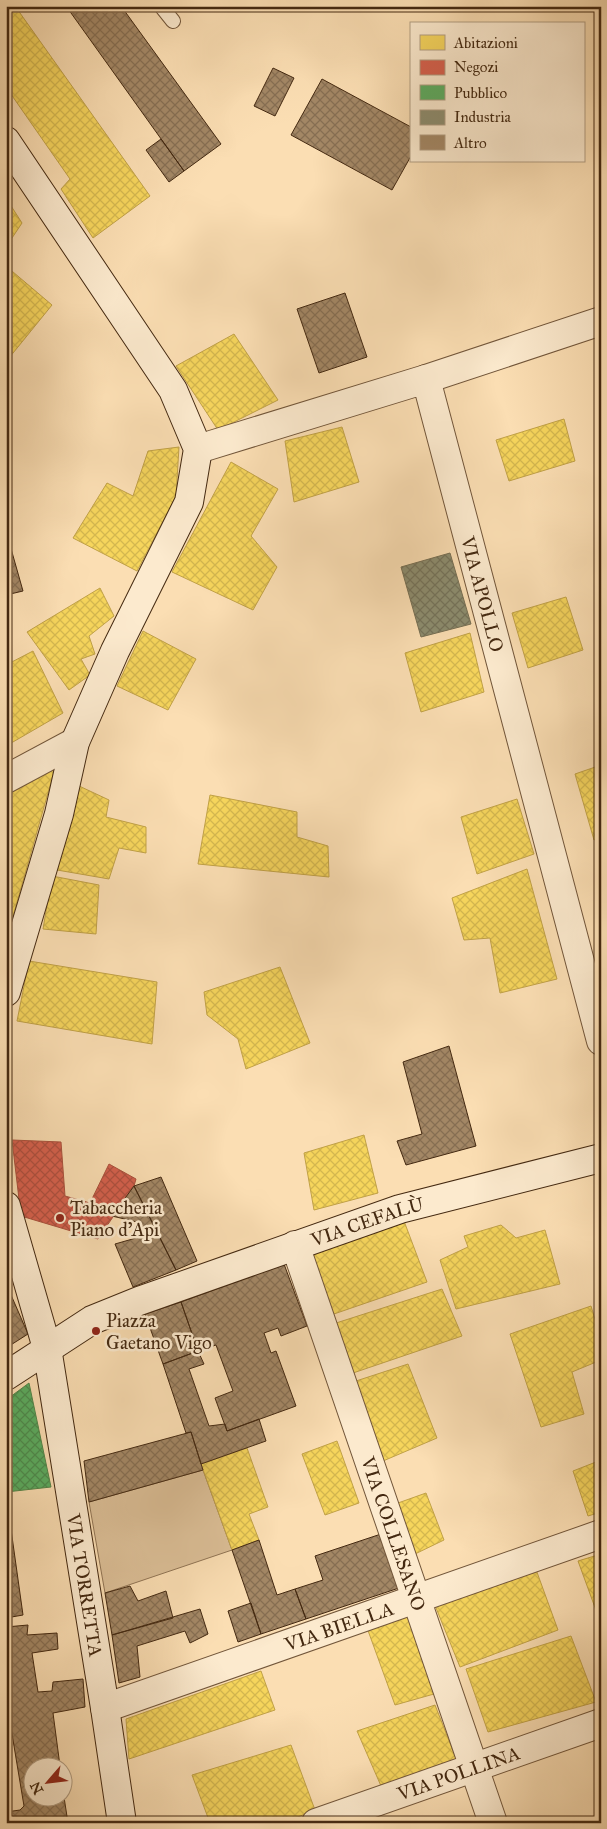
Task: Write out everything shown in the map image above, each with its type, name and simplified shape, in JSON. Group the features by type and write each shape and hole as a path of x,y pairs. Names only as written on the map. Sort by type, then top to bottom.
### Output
{"street":[{"path":"6,141 173,390 198,448 189,502 115,651 75,742 59,814 6,992"},
{"path":"198,448 426,379 601,321"},
{"name":"VIA APOLLO","path":"426,379 601,1041"},
{"path":"6,779 75,742"},
{"name":"VIA CEFALÙ","path":"6,1376 92,1320 139,1301 400,1209 601,1158"},
{"name":"VIA TORRETTA","path":"6,1206 47,1348 122,1823"},
{"name":"VIA COLLESANO","path":"295,1245 493,1823"},
{"name":"VIA BIELLA","path":"105,1708 601,1534"},
{"name":"VIA POLLINA","path":"316,1823 601,1723"}],"lane":[{"path":"161,6 173,21"}],"shaded area":[{"path":"203,1470 232,1550 105,1593 89,1502"}],"building: Abitazioni":[{"path":"6,6 15,6 150,196 93,238 61,189 70,179 6,87"},
{"path":"6,198 22,223 6,247"},
{"path":"6,266 52,305 9,358 6,356"},
{"path":"234,334 278,400 218,430 176,366"},
{"path":"564,419 575,461 509,481 496,440"},
{"path":"342,427 359,482 294,502 285,441"},
{"path":"179,447 176,496 137,571 73,538 107,483 133,496 148,451"},
{"path":"231,462 278,489 251,536 277,567 253,610 172,572"},
{"path":"100,588 114,616 89,636 95,654 81,659 90,675 69,690 27,632"},
{"path":"566,597 583,650 528,668 512,613"},
{"path":"143,631 196,659 168,710 117,686"},
{"path":"470,633 484,692 421,712 405,653"},
{"path":"33,651 63,713 6,746 6,665"},
{"path":"57,761 6,941 6,789"},
{"path":"601,765 601,837 594,840 575,774"},
{"path":"77,785 109,800 106,817 146,827 146,853 119,848 109,879 57,870"},
{"path":"210,795 297,812 297,837 328,846 329,877 198,864"},
{"path":"517,799 534,854 477,874 461,817"},
{"path":"527,869 557,979 500,993 490,938 464,940 452,898"},
{"path":"52,876 99,885 96,934 43,929"},
{"path":"29,961 157,982 152,1044 17,1021"},
{"path":"280,967 310,1043 246,1069 238,1039 207,1015 204,992"},
{"path":"364,1135 378,1193 314,1210 304,1153"},
{"path":"404,1221 427,1282 331,1315 309,1249"},
{"path":"501,1225 516,1238 545,1230 560,1284 456,1309 440,1260 468,1247 464,1236"},
{"path":"442,1289 462,1336 353,1373 333,1324"},
{"path":"591,1306 601,1339 601,1360 572,1372 584,1414 541,1427 510,1334"},
{"path":"408,1364 437,1438 383,1461 356,1381"},
{"path":"337,1441 359,1503 325,1515 302,1454"},
{"path":"247,1448 268,1507 249,1514 259,1540 232,1550 201,1464"},
{"path":"601,1460 601,1512 588,1516 573,1471"},
{"path":"426,1493 444,1540 415,1554 398,1503"},
{"path":"601,1554 601,1624 578,1561"},
{"path":"534,1564 558,1630 460,1667 432,1598"},
{"path":"411,1613 434,1694 395,1705 366,1625"},
{"path":"571,1636 596,1702 488,1732 466,1669"},
{"path":"261,1671 275,1710 129,1759 126,1719"},
{"path":"435,1705 457,1761 381,1786 357,1731"},
{"path":"291,1745 315,1810 283,1823 210,1823 192,1775"}],"building: Negozi":[{"path":"12,1140 61,1142 65,1196 90,1203 109,1164 136,1179 134,1186 98,1239 21,1216"}],"building: Pubblico":[{"path":"29,1383 51,1487 6,1492 6,1400"}],"building: Industria":[{"path":"450,553 471,624 421,637 401,567"}],"building: Altro":[{"path":"66,6 121,6 221,144 184,171"},
{"path":"273,68 294,78 275,116 254,106"},
{"path":"322,79 410,126 410,158 392,190 291,135"},
{"path":"161,139 184,171 169,182 146,150"},
{"path":"345,293 367,357 319,373 297,309"},
{"path":"6,531 23,591 6,595"},
{"path":"449,1046 476,1146 406,1165 397,1141 422,1134 403,1062"},
{"path":"161,1177 197,1261 176,1270 134,1186"},
{"path":"134,1186 176,1270 133,1287 115,1244 143,1236 137,1222 112,1216"},
{"path":"284,1264 307,1326 281,1336 278,1328 264,1333 271,1353 276,1351 296,1406 227,1431 215,1398 233,1391 216,1345 198,1351 181,1302"},
{"path":"8,1288 28,1334 6,1348 6,1289"},
{"path":"181,1302 198,1351 163,1364 145,1314"},
{"path":"198,1351 204,1364 189,1369 209,1426 225,1424 227,1431 259,1419 266,1441 201,1464 191,1432 186,1433 163,1364"},
{"path":"191,1432 203,1470 89,1502 84,1461"},
{"path":"6,1515 9,1515 23,1615 6,1618"},
{"path":"381,1534 399,1588 306,1619 295,1589 323,1580 315,1556"},
{"path":"259,1540 277,1595 295,1589 306,1619 261,1634 232,1550"},
{"path":"130,1586 138,1601 166,1591 173,1618 112,1635 105,1593"},
{"path":"251,1603 261,1634 238,1642 228,1611"},
{"path":"200,1609 208,1634 190,1643 185,1631 137,1646 140,1677 119,1683 112,1635"},
{"path":"28,1625 27,1635 57,1633 58,1649 32,1653 38,1692 52,1691 53,1682 83,1679 85,1707 53,1713 59,1756 22,1756 22,1794 6,1698 6,1627"},
{"path":"24,1806 65,1806 68,1823 6,1823 6,1812 20,1810"}],"place":[{"name":"Tabaccheria Piano d'Api","path":"60,1218"},
{"name":"Piazza Gaetano Vigo","path":"96,1331"}]}
